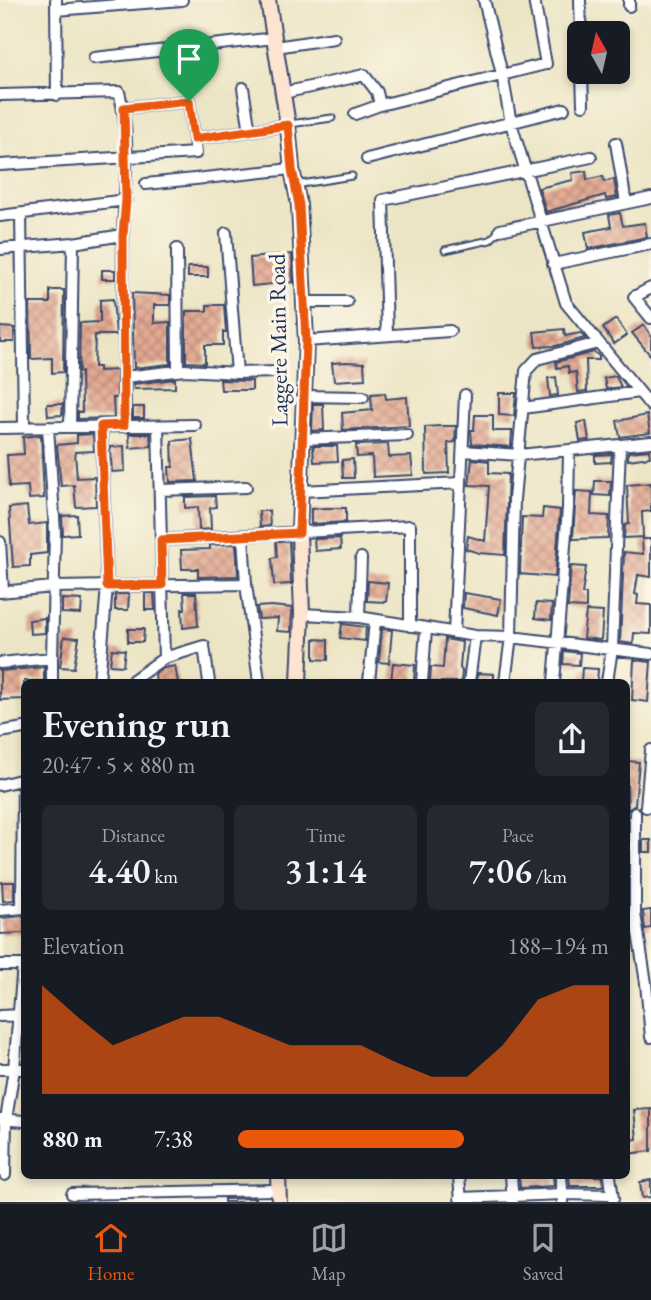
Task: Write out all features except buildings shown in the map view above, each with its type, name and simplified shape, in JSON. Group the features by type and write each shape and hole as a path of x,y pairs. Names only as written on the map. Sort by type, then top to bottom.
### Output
{"street":[{"path":"57,95 56,5 183,0"},
{"name":"Laggere Main Road","path":"268,0 299,205 306,341 299,533 302,614 299,679"},
{"path":"484,0 511,123 566,303 651,406"},
{"path":"355,114 380,105 546,64 534,0"},
{"path":"580,0 581,21"},
{"path":"94,58 334,38"},
{"path":"283,93 364,75 377,92 380,105"},
{"path":"582,84 583,105"},
{"path":"243,89 250,131"},
{"path":"0,95 119,92 124,108 126,200 123,235 124,425"},
{"path":"0,165 196,153 189,101 124,108"},
{"path":"367,159 564,110"},
{"path":"194,139 288,125"},
{"path":"616,143 626,203"},
{"path":"387,334 383,200 591,157"},
{"path":"146,184 292,169"},
{"path":"500,230 651,198"},
{"path":"0,216 126,200"},
{"path":"21,214 24,427"},
{"path":"226,233 237,373"},
{"path":"0,249 74,243 123,235"},
{"path":"70,427 74,243"},
{"path":"553,264 651,244"},
{"path":"177,249 178,370"},
{"path":"651,288 634,297 651,318"},
{"path":"303,302 347,302"},
{"path":"306,341 450,331"},
{"path":"505,679 511,638 514,499 526,371 537,359 598,343"},
{"path":"125,377 178,370 279,372"},
{"path":"523,408 639,392"},
{"path":"454,632 465,395"},
{"path":"303,396 363,397"},
{"path":"0,428 195,425"},
{"path":"99,679 107,586 101,426"},
{"path":"158,426 164,658"},
{"path":"48,427 55,532 52,679"},
{"path":"302,439 407,435"},
{"path":"464,451 519,455 651,442"},
{"path":"607,679 620,446"},
{"path":"554,679 568,508 569,450"},
{"path":"301,491 461,483"},
{"path":"160,490 246,487"},
{"path":"161,540 410,526 410,626"},
{"path":"243,536 246,584 259,679"},
{"path":"0,542 1,592 53,587 246,584"},
{"path":"359,617 361,558"},
{"path":"302,614 359,617 426,630 651,654"},
{"path":"369,679 375,621"},
{"path":"422,679 426,630"},
{"path":"469,679 475,636"},
{"path":"134,679 164,658 204,646 209,679"},
{"path":"0,663 52,658"},
{"path":"0,732 21,728"},
{"path":"651,750 648,807 631,813 635,914 651,1037"},
{"path":"0,785 21,780"},
{"path":"0,909 21,908"},
{"path":"0,965 21,965"},
{"path":"5,1175 3,1119 19,1069 21,990"},
{"path":"0,1016 19,1015"},
{"path":"0,1069 19,1069"},
{"path":"3,1119 21,1121"},
{"path":"459,1179 460,1200 613,1198 610,1179"},
{"path":"510,1179 513,1200"},
{"path":"561,1179 563,1198"},
{"path":"72,1194 278,1189"}],"lane":[{"path":"288,125 332,118"},
{"path":"295,185 352,176"},
{"path":"445,250 490,240 500,230"}],"route":[{"path":"189,101 194,139 288,125 299,205 306,341 299,533 161,540 162,585 107,586 101,426 124,425 124,108 189,101"}]}
